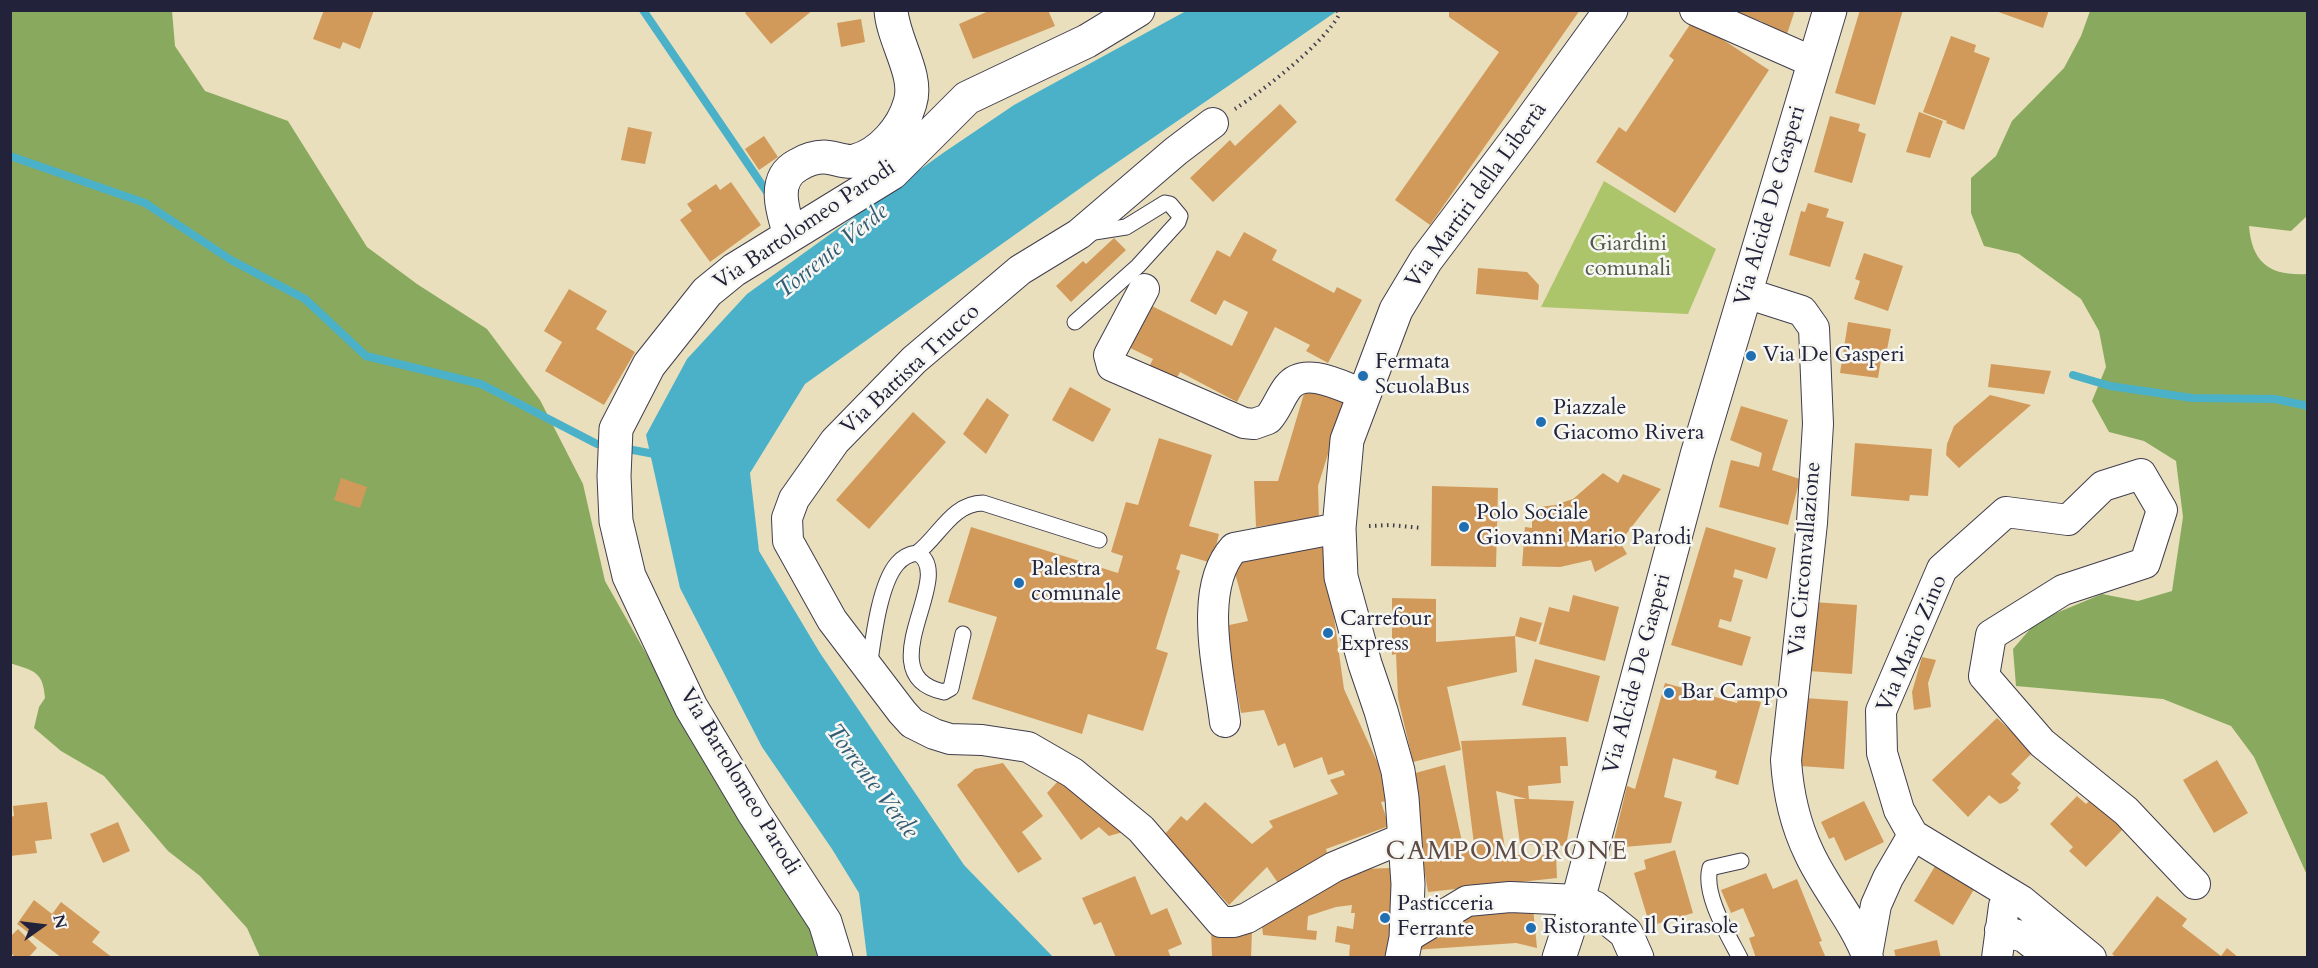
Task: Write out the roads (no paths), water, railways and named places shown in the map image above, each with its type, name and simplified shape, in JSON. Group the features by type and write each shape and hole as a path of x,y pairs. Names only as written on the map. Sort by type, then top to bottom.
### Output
{"main road":[{"path":"790,235 782,207 781,194 783,180 790,170 812,158 826,157 854,162 882,146 901,126 911,102 912,82 897,42 891,10"},
{"name":"Via Bartolomeo Parodi","path":"837,957 825,922 754,813 691,707 629,576 616,521 614,476 616,429 649,365 707,291 734,270 892,173 967,98 1087,41 1138,10"},
{"name":"Via Martiri della Libertà","path":"1404,948 1408,884 1406,837 1398,771 1341,578 1339,528 1347,440 1396,310 1426,260 1611,10"},
{"name":"Via Alcide De Gasperi","path":"1559,957 1578,900 1696,455 1830,10"},
{"path":"1578,900 1595,908 1626,933 1637,957"}],"street":[{"path":"1695,10 1813,62"},
{"name":"Via Battista Trucco","path":"1213,123 1176,151 1079,234 1020,270 914,360 836,441 794,499 787,518 788,541 832,620 902,712 924,730 950,739 982,740 1028,747 1073,773 1141,829 1221,921 1234,922 1247,918 1334,867 1406,837"},
{"path":"1144,289 1109,355 1112,366 1244,423 1254,424 1268,419 1286,389 1298,378 1308,376 1363,394"},
{"name":"Via Circonvallazione","path":"1746,293 1802,311 1814,328 1818,424 1812,523 1786,760 1788,786 1809,854 1850,921 1868,956"},
{"name":"Via Mario Zino","path":"2091,957 2031,908 1913,835 1899,810 1885,770 1880,734 1881,711 1942,569 2006,512 2068,520 2103,486 2141,474 2162,510 2145,563 2063,590 1991,635 1984,676 2042,743 2126,811 2195,884"},
{"path":"1225,722 1213,623 1218,576 1222,564 1234,548 1339,528"},
{"path":"1868,956 1876,905 1888,878 1913,835"},
{"path":"2010,894 2004,906 1998,944 2024,937 2051,957"},
{"path":"1404,948 1467,902 1510,897 1578,900"}],"lane":[{"path":"1075,322 1138,266 1178,222 1180,216 1170,204 1165,203 1126,227 1079,234"},
{"path":"869,668 878,614 892,571 904,558 916,553 930,542 942,525 974,503 982,503 1099,540"},
{"path":"916,553 926,561 928,578 910,656 913,666 926,685 944,692 951,688 963,634"},
{"path":"1740,957 1721,921 1707,880 1710,868 1741,861"}],"water":[{"name":"Torrente Verde","path":"1186,11 1337,11 1096,177 805,384 750,473 759,551 820,653 964,865 1053,957 867,957 859,893 832,849 762,747 680,588 646,435 687,359 747,294 943,153 1014,105"}],"waterway":[{"path":"643,10 771,198"},
{"path":"10,156 145,203 231,260 305,299 366,356 481,384 597,444 610,446"},
{"path":"2073,375 2110,386 2192,398 2275,399 2308,406"},
{"path":"622,448 660,455"}],"place":[{"name":"Via De Gasperi","path":"1751,356"},
{"name":"Fermata ScuolaBus","path":"1363,376"},
{"name":"Piazzale Giacomo Rivera","path":"1541,422"},
{"name":"Polo Sociale Giovanni Mario Parodi","path":"1464,527"},
{"name":"Palestra comunale","path":"1019,583"},
{"name":"Carrefour Express","path":"1328,633"},
{"name":"Bar Campo","path":"1669,693"},
{"name":"Pasticceria Ferrante","path":"1385,918"},
{"name":"Ristorante Il Girasole","path":"1531,928"}],"district":[{"name":"CAMPOMORONE","path":"1507,853"}],"park label":[{"name":"Giardini comunali","path":"1628,258"}]}
